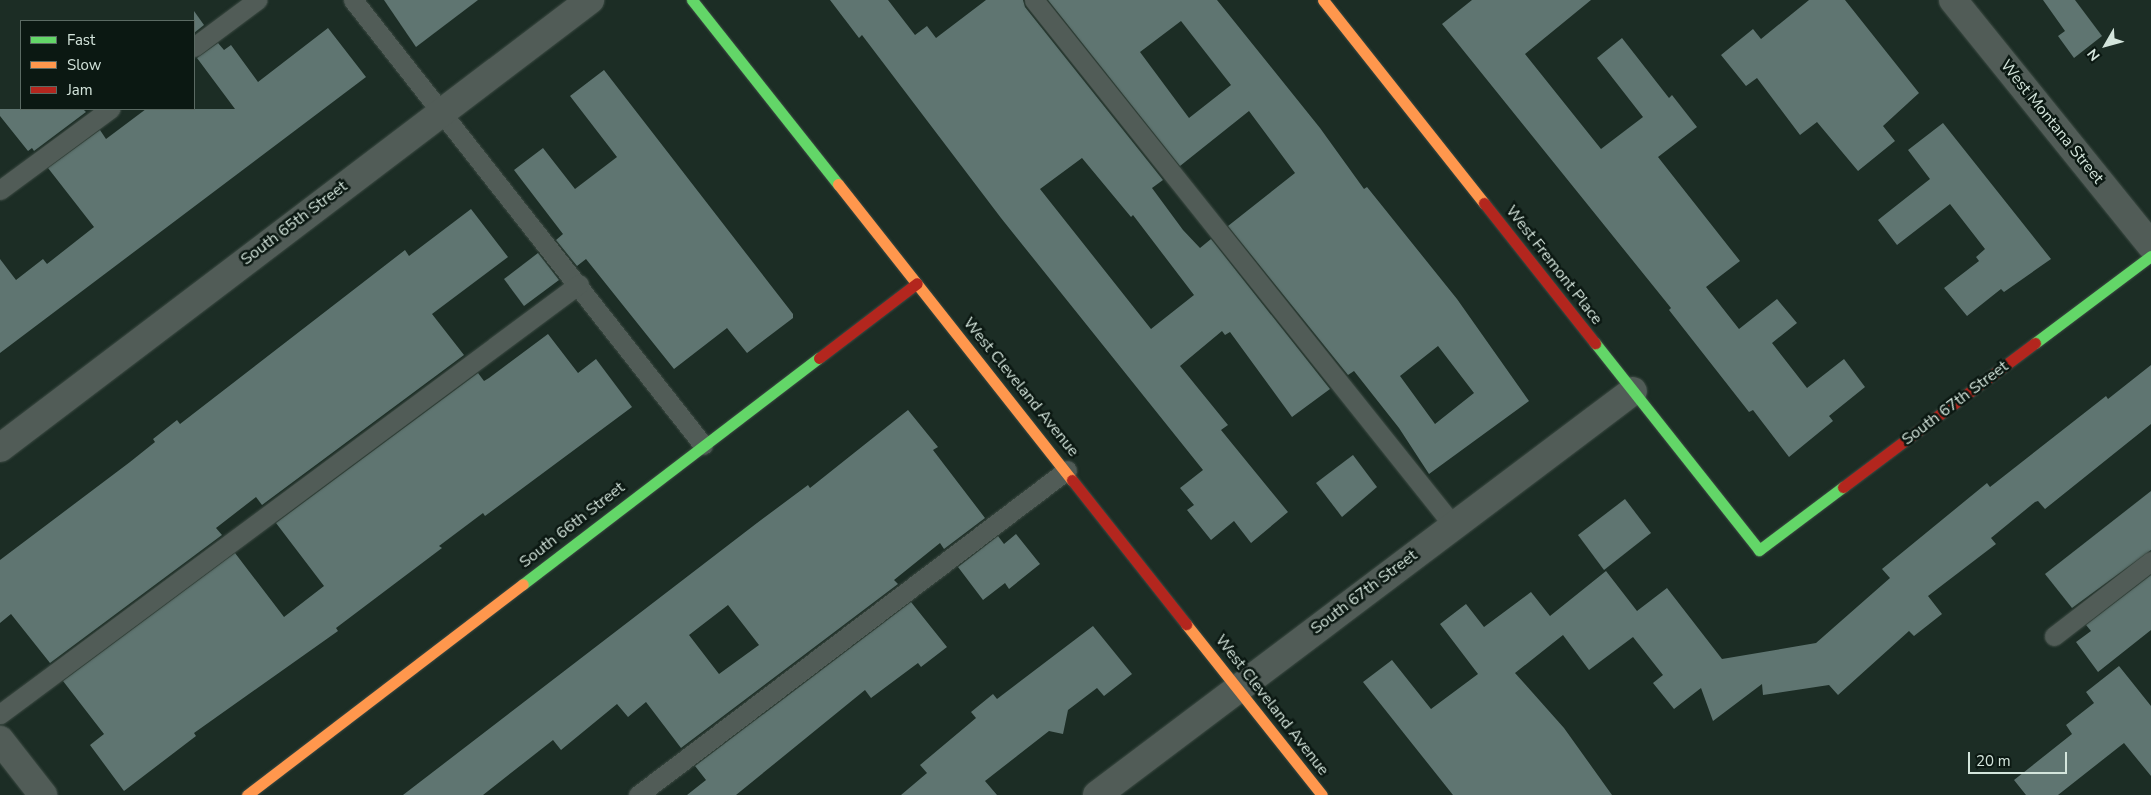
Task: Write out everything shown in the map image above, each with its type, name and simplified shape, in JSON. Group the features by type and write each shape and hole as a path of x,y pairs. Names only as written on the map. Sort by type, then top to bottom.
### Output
{"street":[{"name":"South 65th Street","path":"0,448 590,0"},
{"name":"West Cleveland Avenue","path":"692,0 1322,795"},
{"name":"West Fremont Place","path":"1323,0 1759,550"},
{"name":"West Montana Street","path":"1953,0 2151,245"},
{"name":"South 67th Street","path":"1759,550 2151,256"},
{"name":"South 66th Street","path":"247,795 917,283"},
{"name":"South 67th Street","path":"1097,795 1237,687 1633,391"},
{"path":"0,740 43,795"}],"lane":[{"path":"195,46 257,0"},
{"path":"353,0 579,284 703,445"},
{"path":"1034,0 1453,525"},
{"path":"0,190 109,110"},
{"path":"0,714 579,284"},
{"path":"638,795 1066,470"},
{"path":"2054,636 2151,561"}],"building":[{"path":"384,0 478,0 416,47"},
{"path":"830,0 888,0 915,35 927,26 936,38 986,0 1023,0 1025,7 1163,180 1152,188 1183,230 1200,248 1211,239 1330,389 1292,417 1230,332 1225,335 1222,331 1180,366 1228,425 1221,430 1288,512 1251,543 1234,521 1211,540 1187,510 1194,505 1180,488 1203,470 1001,218 862,35 859,38","holes":["1082,158 1131,217 1133,215 1194,295 1151,329 1040,189"]},
{"path":"1048,0 1217,0 1320,128 1364,189 1367,187 1457,299 1529,401 1429,474 1399,428 1354,371 1348,375 1228,226 1295,173 1249,111 1180,166","holes":["1181,21 1231,85 1189,118 1140,52","1438,346 1474,393 1435,424 1400,376"]},
{"path":"1472,0 1591,0 1525,54 1601,149 1643,117 1597,58 1622,38 1669,98 1672,95 1697,127 1658,157 1740,261 1706,287 1739,329 1777,299 1797,323 1772,343 1807,388 1844,359 1865,387 1829,416 1833,421 1789,457 1753,410 1749,412 1669,310 1671,308 1442,24"},
{"path":"1809,0 1845,0 1919,93 1883,126 1895,141 1858,171 1817,122 1800,135 1757,78 1746,86 1721,55 1753,29 1761,39"},
{"path":"2043,0 2075,0 2102,36 2074,58 2058,36 2065,31"},
{"path":"194,11 204,25 195,32 195,20"},
{"path":"328,28 366,77 0,353 0,259 16,280 43,259 47,264 94,227 48,168 100,130 106,139 145,110 235,109 197,58 218,43 224,50 231,45 258,82"},
{"path":"604,70 793,314 793,318 747,353 727,328 674,369 586,259 577,266 556,240 563,234 514,170 543,148 575,189 617,157 570,96"},
{"path":"0,109 84,110 86,112 34,151 32,148 28,151 0,116"},
{"path":"1943,123 2051,259 2004,292 2001,289 1967,316 1944,288 1979,261 1976,257 1985,249 1950,204 1897,245 1878,220 1930,179 1908,150"},
{"path":"471,209 508,257 432,314 464,355 262,505 256,497 216,528 222,535 50,663 11,614 0,623 0,560 130,462 155,442 153,439 177,420 180,424 405,250 409,256"},
{"path":"538,253 559,280 524,306 504,279"},
{"path":"548,334 578,373 596,359 632,407 485,516 483,513 439,546 442,548 336,628 338,631 194,733 196,736 124,791 90,745 104,734 63,681 235,553 284,617 324,586 276,523 478,373 484,381"},
{"path":"2151,365 2151,424 2045,509 2038,501 2035,502 1991,538 1996,544 1928,596 1942,614 1914,636 1909,631 1838,695 1829,685 1763,695 1762,684 1713,721 1701,688 1674,709 1653,683 1663,675 1633,637 1589,670 1563,635 1515,673 1564,728 1612,795 1453,795 1363,682 1392,660 1431,709 1478,674 1440,624 1466,604 1484,627 1531,592 1550,616 1606,571 1637,611 1667,588 1722,659 1816,643 1890,578 1882,569 1987,483 1990,487 2106,396 2108,399"},
{"path":"908,410 938,447 933,450 985,518 944,549 940,543 894,580 898,584 681,748 646,702 628,717 617,704 561,750 553,740 483,795 403,795 757,523 808,485 810,488","holes":["728,605 759,645 719,674 689,635"]},
{"path":"1353,455 1377,487 1342,517 1316,483"},
{"path":"2151,491 2151,550 2072,608 2045,574"},
{"path":"1625,499 1651,533 1604,570 1578,535"},
{"path":"1016,534 1040,564 1009,589 1005,583 983,600 958,567 998,536 1004,544"},
{"path":"2151,575 2151,630 2098,672 2076,642 2091,631 2086,625"},
{"path":"911,602 947,647 921,667 918,663 871,698 865,690 736,795 687,795 706,780 695,766"},
{"path":"1093,626 1132,674 1104,696 1097,688 1068,710 1063,734 1049,731 985,781 997,795 901,795 927,773 920,765 976,718 971,712 993,694 997,699"},
{"path":"2119,666 2151,706 2151,776 2124,743 2058,795 2026,795 2014,780 2072,734 2066,725 2094,703 2086,692"}],"traffic: fast":[{"path":"692,0 838,184"},
{"path":"2035,343 2151,256"},
{"path":"1595,343 1759,550 1843,487"},
{"path":"523,584 819,358"}],"traffic: slow":[{"path":"1323,0 1484,203"},
{"path":"838,184 1072,480"},
{"path":"247,795 523,584"},
{"path":"1186,624 1322,795"}],"traffic: jam":[{"path":"1484,203 1595,343"},
{"path":"819,358 917,283"},
{"path":"1843,487 2035,343"},
{"path":"1072,480 1186,624"}]}
